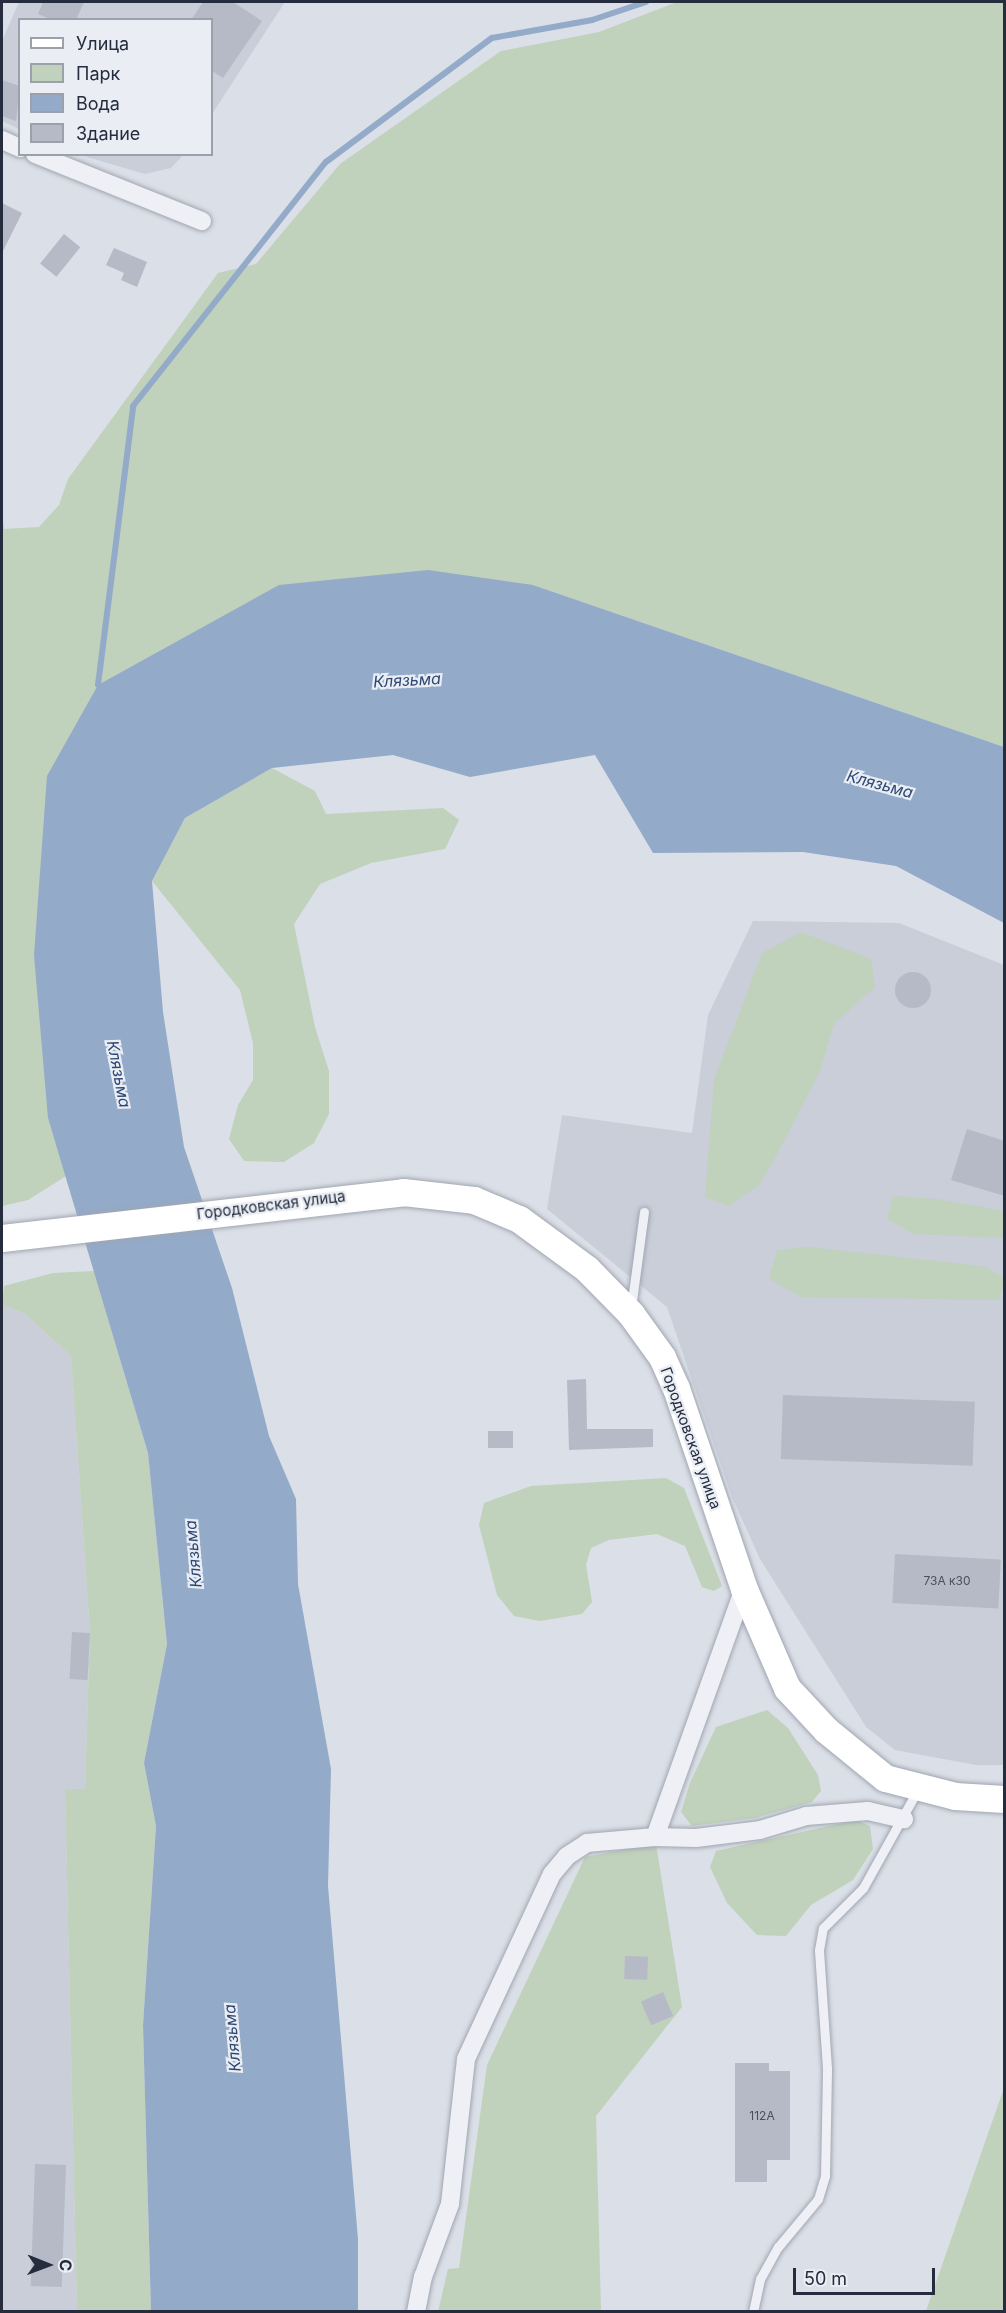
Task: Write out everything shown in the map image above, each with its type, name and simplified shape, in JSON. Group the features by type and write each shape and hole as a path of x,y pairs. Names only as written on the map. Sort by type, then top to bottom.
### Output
{"main road":[{"name":"Городковская улица","path":"14,1237 340,1196 425,1192 474,1200 496,1208 563,1249 631,1314 649,1335 676,1388 744,1589 787,1688 857,1758 885,1778 918,1789 1005,1799"}],"street":[{"path":"2,140 18,147"},
{"path":"39,156 202,221"},
{"path":"655,1838 744,1589"},
{"path":"416,2312 423,2277 450,2204 466,2059 552,1874 567,1856 587,1843 655,1838 696,1838 760,1830 806,1816 857,1812 904,1819"}],"lane":[{"path":"631,1314 644,1212"},
{"path":"753,2312 760,2279 778,2247 818,2199 825,2176 827,2068 819,1950 823,1928 863,1888 904,1819 918,1789"}],"shaded area":[{"path":"19,2 285,2 213,112 213,18 18,18 18,129 2,121 2,41"},
{"path":"83,156 182,156 171,168 145,174"},
{"path":"753,921 899,923 1004,965 1004,1765 976,1765 895,1750 866,1727 760,1559 732,1497 667,1307 547,1209 562,1115 692,1133 708,1015"},
{"path":"2,1304 24,1313 71,1356 90,1633 85,1789 65,1789 77,2311 2,2311"}],"green space":[{"path":"677,2 1004,2 1004,747 533,585 279,585 48,1118 66,1176 28,1200 2,1206 2,512 4,529 39,527 59,505 68,479 218,273 256,264 340,164 501,51 599,32"},
{"path":"272,768 315,791 326,814 443,808 459,820 445,849 371,863 320,884 294,924 315,1027 329,1071 329,1114 314,1143 284,1162 244,1161 229,1139 238,1105 253,1080 253,1043 240,990 152,881 185,818"},
{"path":"801,932 871,959 875,987 834,1024 820,1071 774,1160 759,1185 729,1206 705,1197 714,1080 762,953"},
{"path":"893,1196 937,1199 1004,1211 1004,1238 913,1234 887,1219"},
{"path":"808,1247 982,1266 1004,1277 1004,1282 999,1300 801,1297 769,1279 777,1250"},
{"path":"94,1271 148,1453 167,1644 144,1763 156,1826 143,2025 151,2311 77,2311 65,1789 85,1789 90,1633 71,1356 24,1313 2,1304 4,1286 53,1273"},
{"path":"666,1478 684,1488 722,1586 714,1591 702,1587 685,1546 657,1534 609,1540 591,1548 586,1565 592,1602 582,1614 540,1621 514,1616 497,1595 479,1525 484,1503 531,1486"},
{"path":"767,1710 788,1728 818,1775 821,1791 812,1802 755,1818 692,1826 681,1812 690,1783 716,1727"},
{"path":"856,1820 870,1826 873,1849 853,1880 811,1905 786,1936 757,1935 727,1903 710,1867 716,1851"},
{"path":"656,1844 682,2007 596,2116 601,2311 438,2312 448,2269 459,2268 487,2065 585,1857"},
{"path":"1004,2088 1004,2311 926,2311"}],"water":[{"name":"Клязьма","path":"428,570 533,585 1004,747 1004,923 896,866 803,852 653,853 595,755 470,777 393,755 272,768 185,818 152,881 163,1012 184,1147 232,1288 269,1436 296,1499 298,1584 331,1769 328,1886 358,2239 358,2311 151,2311 143,2025 156,1826 144,1763 167,1644 148,1453 48,1118 34,955 47,776 98,685 279,585"}],"building":[{"path":"43,2 84,2 77,18 47,18 38,14"},
{"path":"203,2 233,2 262,21 223,78 213,72 213,18 192,18"},
{"path":"2,80 18,85 18,104 16,121 2,116"},
{"path":"2,203 22,213 2,253"},
{"path":"64,234 80,247 56,277 40,264"},
{"path":"114,248 147,262 137,287 121,280 124,273 106,265"},
{"path":"913,972 926,977 931,990 926,1003 913,1008 900,1003 895,990 900,977"},
{"path":"967,1129 1005,1141 1005,1196 951,1180"},
{"path":"586,1379 587,1429 653,1429 653,1447 569,1450 567,1380"},
{"path":"783,1395 975,1402 973,1466 781,1459"},
{"path":"488,1431 513,1431 513,1448 488,1448"},
{"path":"895,1554 1001,1560 998,1608 892,1603"},
{"path":"72,1632 90,1633 88,1680 70,1679"},
{"path":"625,1956 648,1957 647,1980 624,1979"},
{"path":"663,1992 673,2016 651,2025 641,2001"},
{"path":"735,2063 769,2063 769,2071 790,2071 790,2160 767,2160 767,2182 735,2182"},
{"path":"35,2164 66,2165 62,2287 31,2286"}],"waterway":[{"path":"98,685 133,406 326,162 492,38 592,20 646,2"}]}
